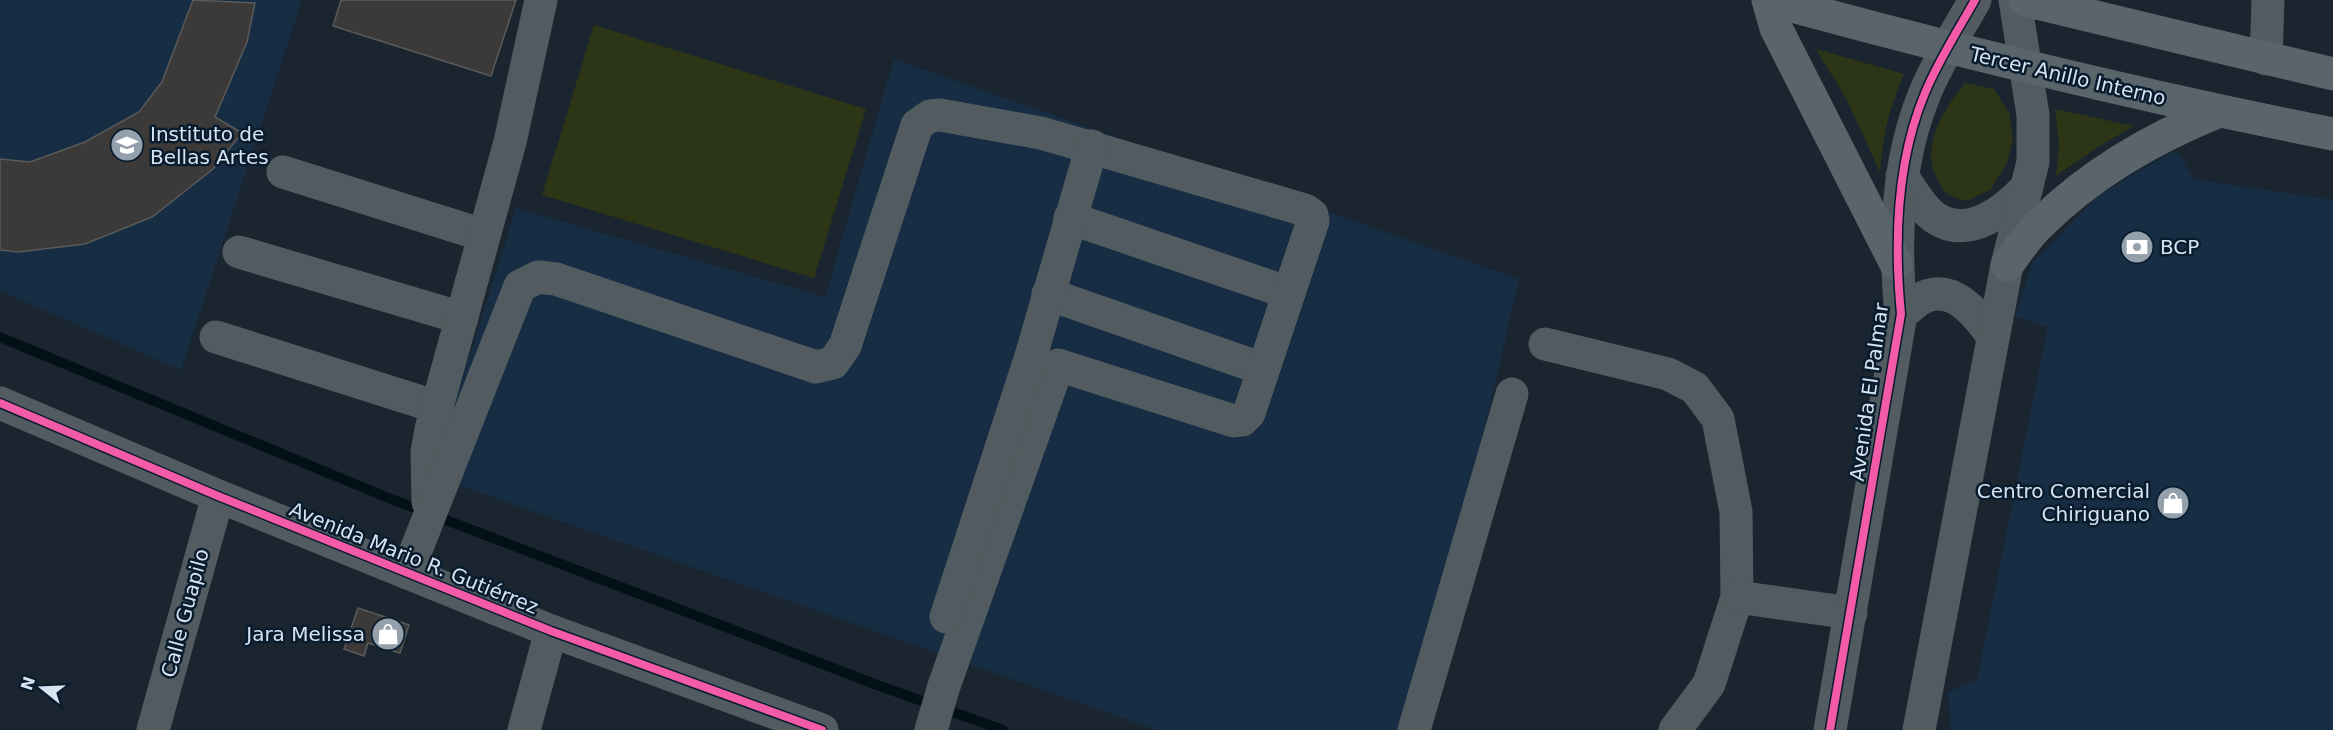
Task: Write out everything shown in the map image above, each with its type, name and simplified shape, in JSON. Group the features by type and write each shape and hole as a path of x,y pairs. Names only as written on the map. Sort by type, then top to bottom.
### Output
{"main road":[{"name":"Tercer Anillo Interno","path":"1769,0 1948,48 2217,112 2333,134"},
{"path":"1769,0 1776,28 1896,264"},
{"path":"2025,0 2333,74"},
{"path":"2007,265 2039,224 2074,192 2182,126 2217,112"}],"street":[{"path":"429,509 427,452 483,235 510,142 541,0"},
{"name":"Avenida El Palmar","path":"1832,729 1901,314 1896,264 1902,176 1909,138 1922,102 1948,48 1975,0"},
{"path":"1918,730 2007,265 2033,162 2033,115 2015,0"},
{"path":"2266,59 2268,0"},
{"path":"407,573 429,509 520,286 538,277 556,279 816,367 833,363 845,346 917,125 930,116 940,115 1041,133 1092,146 1305,210 1312,215 1313,221 1249,413 1242,420 1234,421 1045,361"},
{"path":"911,730 935,683 1045,361 1048,294 1092,146"},
{"path":"283,172 483,235"},
{"path":"1902,176 1918,200 1937,219 1952,225 1975,224 1992,217 2013,202 2027,187"},
{"path":"1071,218 1289,293"},
{"path":"239,252 462,318"},
{"path":"1901,314 1924,297 1939,293 1960,300 1978,316 1993,337"},
{"path":"1048,294 1263,369"},
{"path":"216,337 438,407"},
{"path":"1545,344 1668,374 1695,388 1718,419 1736,512 1737,597 1709,684 1675,730"},
{"path":"1414,730 1512,394"},
{"name":"Avenida Mario R. Gutiérrez","path":"0,403 218,496 551,631 822,730"},
{"name":"Calle Guapilo","path":"153,730 218,496"},
{"path":"1737,597 1851,613"},
{"path":"524,730 551,631"},
{"path":"931,730 935,683"}],"shaded area":[{"name":"Instituto de Bellas Artes","path":"0,0 302,0 181,370 0,291"},
{"path":"894,59 1519,279 1416,730 1157,730 432,476 516,208 825,297"},
{"name":"Centro Comercial Chiriguano","path":"2177,151 2194,179 2333,200 2333,730 1951,730 1948,692 1977,680 2048,327 2015,317 2032,263 2095,198 2161,158"}],"green space":[{"path":"594,25 866,109 814,278 542,195"},
{"path":"1816,49 1904,74 1888,122 1880,172 1847,100"},
{"path":"1965,83 1994,89 2009,113 2013,138 2007,163 1990,190 1967,201 1947,194 1939,182 1931,155 1936,129 1942,116"},
{"path":"2055,109 2134,126 2056,176 2059,145"}],"building":[{"path":"193,0 255,3 247,42 215,117 242,133 213,169 152,217 85,244 18,252 0,250 0,159 30,162 85,142 139,112 162,82"},
{"path":"341,0 516,0 491,76 333,26"},
{"path":"358,608 409,625 400,653 368,643 364,656 344,649"}],"waterway":[{"path":"0,337 391,499 880,686 1003,730"}],"cycle path":[{"path":"1830,730 1901,314 1898,230 1908,146 1915,119 1930,81 1975,0"},
{"path":"0,403 218,496 551,631 822,730"}],"place":[{"name":"Instituto de Bellas Artes","path":"127,145"},
{"name":"BCP","path":"2137,247"},
{"name":"Centro Comercial Chiriguano","path":"2173,503"},
{"name":"Jara Melissa","path":"388,634"}]}
